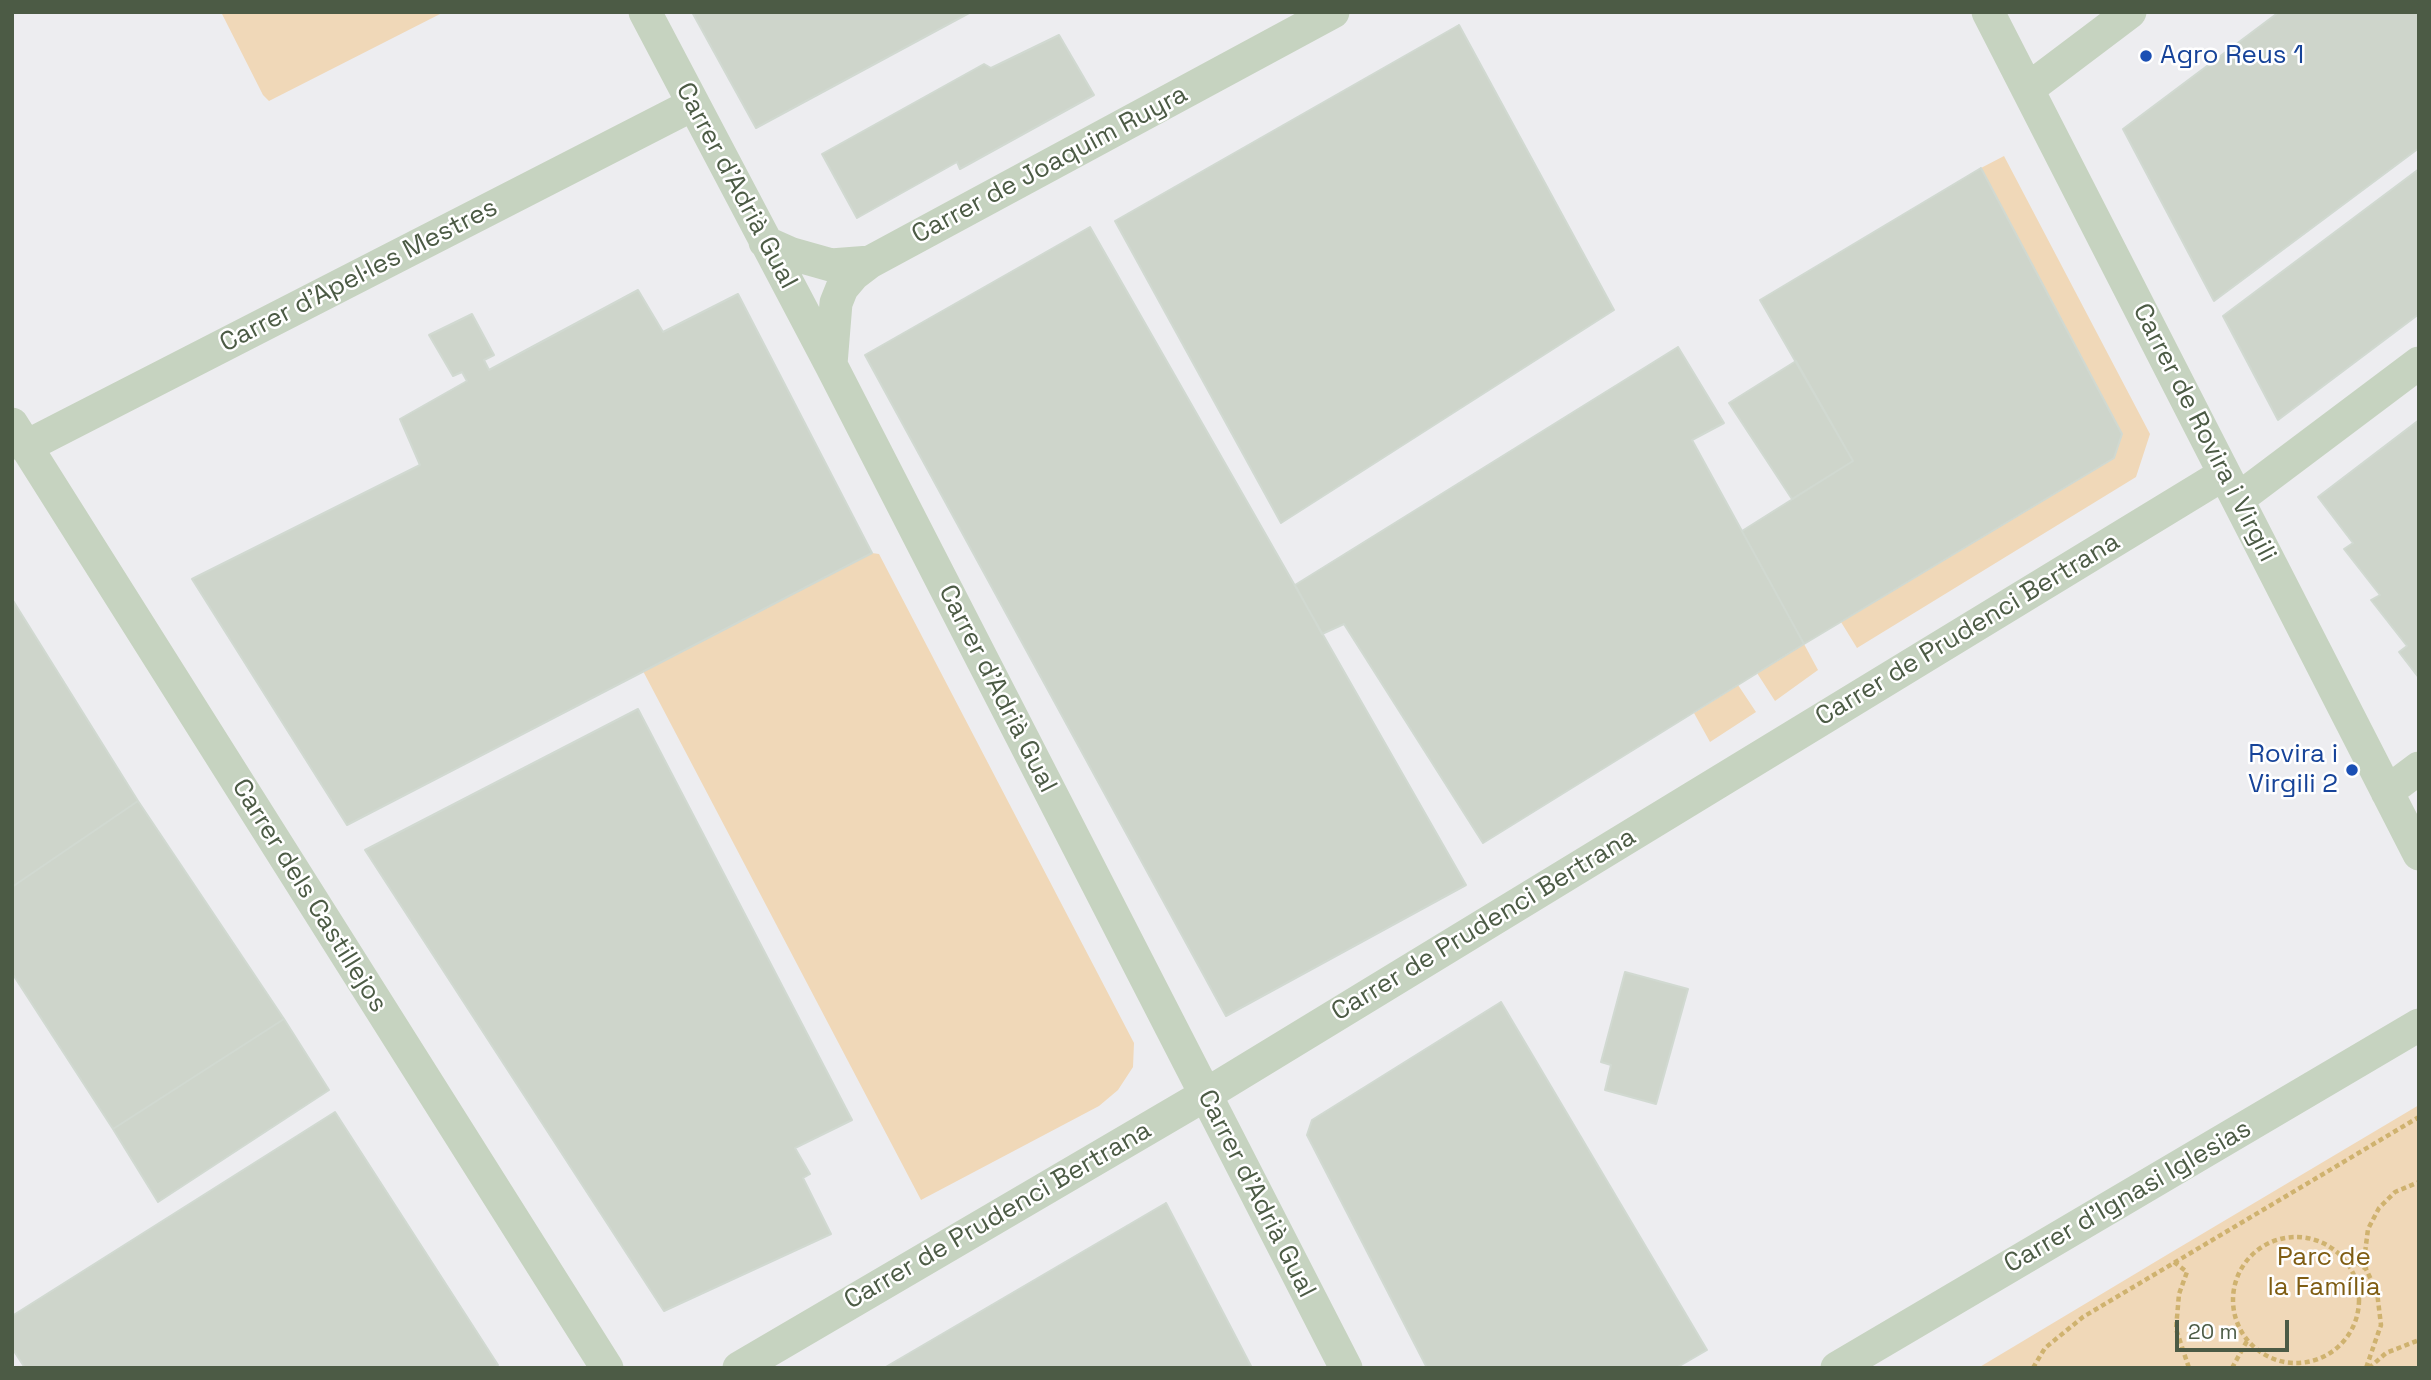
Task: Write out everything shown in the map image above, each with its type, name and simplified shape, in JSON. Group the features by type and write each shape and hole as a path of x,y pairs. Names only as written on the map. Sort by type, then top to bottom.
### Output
{"street":[{"name":"Carrer d'Adrià Gual","path":"645,12 831,365 1346,1368"},
{"name":"Carrer de Joaquim Ruyra","path":"831,365 836,303 842,288 870,262 1333,12"},
{"name":"Carrer de Rovira i Virgili","path":"1988,12 2419,853"},
{"path":"2028,89 2130,12"},
{"name":"Carrer d'Apel·les Mestres","path":"16,433 692,105"},
{"path":"765,242 792,254 831,265 870,262"},
{"name":"Carrer de Prudenci Bertrana","path":"739,1368 1205,1095 2231,486 2419,363"},
{"name":"Carrer dels Castillejos","path":"16,433 607,1368"},
{"path":"2387,792 2419,768"},
{"name":"Carrer d'Ignasi Iglesias","path":"1837,1368 2419,1025"}],"path":[{"path":"2033,1368 2045,1348 2083,1317 2419,1117"},
{"path":"2368,1368 2381,1325 2377,1292 2366,1269 2368,1229 2379,1208 2395,1192 2419,1182"},
{"path":"2333,1247 2347,1262 2358,1281 2361,1302 2356,1323 2345,1341 2331,1354 2296,1364 2278,1361 2260,1353 2247,1341 2233,1307 2234,1288 2240,1270 2253,1253 2271,1241 2291,1236 2313,1238 2333,1247 2366,1269"},
{"path":"2174,1262 2187,1272 2179,1294 2176,1329 2189,1368"},
{"path":"2368,1368 2386,1353 2419,1340"},
{"path":"2232,1368 2247,1341"}],"green space":[{"path":"221,12 444,12 269,101 263,95"},
{"path":"2004,156 2150,434 2136,477 1857,648 1841,622 2114,458 2122,434 1981,168"},
{"path":"872,553 879,554 1134,1043 1133,1067 1118,1090 1099,1106 921,1200 643,671"},
{"path":"1804,644 1818,670 1775,701 1757,673"},
{"path":"1738,685 1756,712 1710,742 1694,713"},
{"name":"Parc de la Família","path":"2419,1105 2419,1368 1978,1368 2165,1256"}],"building":[{"path":"692,12 971,12 756,128"},
{"path":"2279,12 2419,12 2419,148 2214,301 2123,129"},
{"path":"1459,25 1614,310 1281,523 1115,221"},
{"path":"1059,35 1094,95 960,169 957,162 857,218 822,154 984,64 991,68"},
{"path":"1981,168 2122,434 2114,458 1804,644 1742,531 1853,461 1760,300"},
{"path":"2419,169 2419,314 2278,420 2223,316"},
{"path":"1090,227 1466,885 1226,1016 865,355"},
{"path":"638,290 663,332 738,294 872,553 347,825 192,579 420,465 400,419 467,381 462,372 453,376 429,335 472,314 494,355 484,360 489,370"},
{"path":"1678,347 1724,423 1692,440 1804,644 1483,843 1344,624 1322,634 1295,585"},
{"path":"1796,361 1853,461 1792,499 1729,403"},
{"path":"2419,420 2419,678 2399,652 2407,646 2371,600 2380,595 2344,549 2353,543 2318,497"},
{"path":"12,599 138,801 12,887"},
{"path":"638,709 852,1120 795,1148 810,1174 803,1178 831,1234 664,1311 365,850"},
{"path":"138,801 284,1019 113,1129 12,973 12,887"},
{"path":"1625,972 1688,989 1656,1104 1605,1090 1611,1065 1601,1062"},
{"path":"1501,1002 1707,1350 1676,1368 1427,1368 1307,1135 1312,1120"},
{"path":"284,1019 329,1090 158,1202 113,1129"},
{"path":"335,1112 498,1365 493,1368 25,1368 12,1348 12,1316"},
{"path":"1166,1203 1252,1368 884,1368"}],"place":[{"name":"Agro Reus 1","path":"2146,56"},
{"name":"Rovira i Virgili 2","path":"2352,770"}]}
